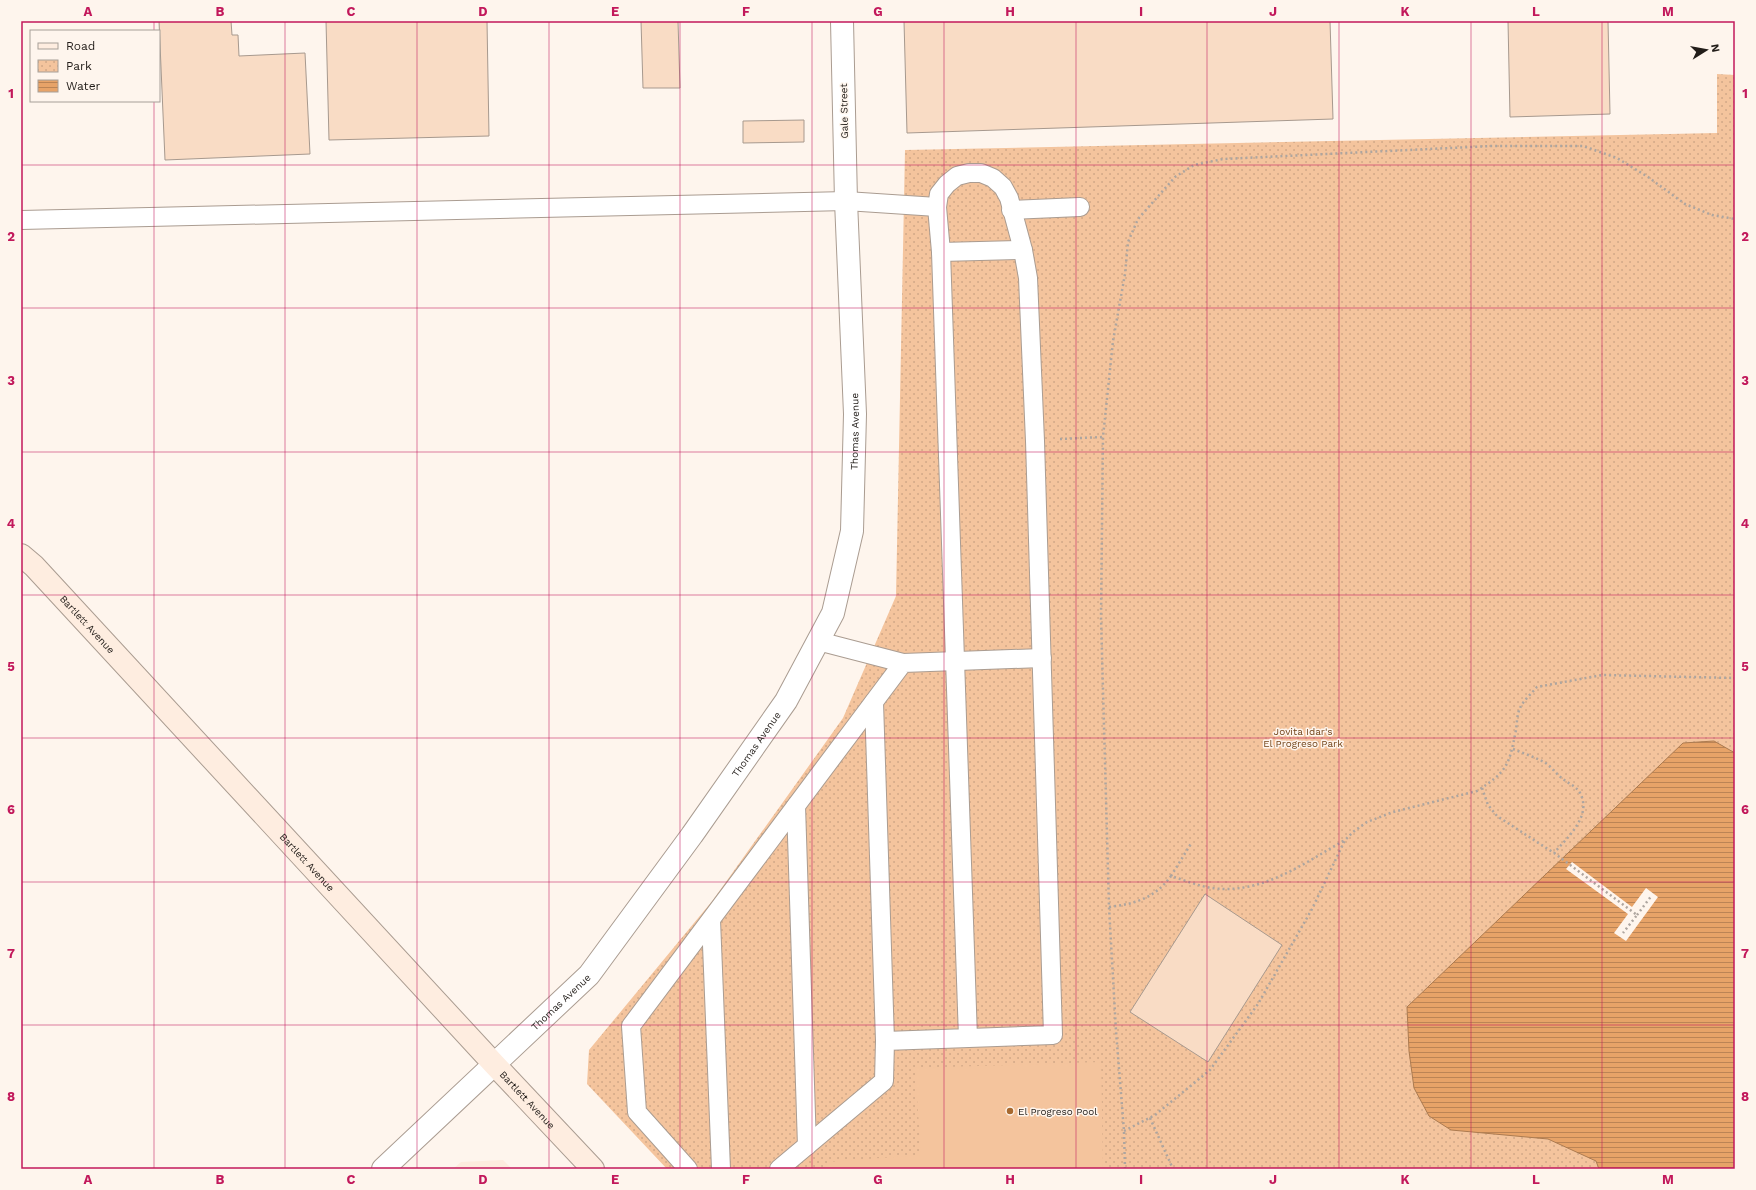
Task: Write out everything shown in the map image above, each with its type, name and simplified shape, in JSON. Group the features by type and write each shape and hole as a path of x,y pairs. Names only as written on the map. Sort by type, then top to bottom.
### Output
{"main road":[{"name":"Bartlett Avenue","path":"21,555 34,566 494,1064 593,1169"}],"street":[{"name":"Gale Street","path":"842,21 846,201"},
{"name":"Thomas Avenue","path":"383,1169 589,975 692,835 786,701 833,614 852,531 855,414 846,201"}],"lane":[{"path":"885,1041 1053,1035 1035,441 1028,278 1023,250 1009,198 1003,187 993,178 981,173 969,173 957,176 946,184 939,194 937,207 940,252 968,1038"},
{"path":"21,220 846,201 937,207"},
{"path":"1011,210 1080,208"},
{"path":"940,252 1023,250"},
{"path":"818,641 903,663 1042,658"},
{"path":"688,1169 637,1112 631,1026 903,663"},
{"path":"779,1169 884,1081 885,1041 874,702"},
{"path":"796,806 807,1146"},
{"path":"711,920 721,1169"}],"path":[{"path":"1125,1169 1124,1131 1116,1031 1109,907 1101,617 1103,437 1113,341 1125,274 1128,242 1138,219 1175,177 1194,165 1223,159 1491,146 1583,146 1617,158 1648,177 1684,204 1712,215 1735,218"},
{"path":"1035,441 1103,437"},
{"path":"1171,876 1212,888 1241,888 1256,885 1279,877 1345,840 1367,822 1393,812 1477,791 1500,774 1508,763 1513,749 1520,708 1537,687 1602,675 1735,678"},
{"path":"1513,749 1545,763 1576,788 1581,794 1583,804 1582,815 1577,825 1554,853"},
{"path":"1482,788 1488,804 1497,816 1554,853 1637,915"},
{"path":"1124,1131 1150,1118 1183,1094 1210,1070 1258,1004 1312,909 1345,840"},
{"path":"1109,907 1130,904 1160,890 1171,876 1192,842"},
{"path":"1623,933 1652,895"},
{"path":"1150,1118 1173,1169"}],"shaded area":[{"path":"503,1160 512,1169 453,1169 461,1162"}],"green space":[{"name":"Jovita Idar's El Progreso Park","path":"1717,74 1735,75 1735,1169 667,1169 587,1084 589,1050 713,900 843,718 896,596 905,150 1717,133"},
{"name":"El Progreso Pool","path":"1101,1062 1103,1169 823,1169 828,1162 921,1155 915,1068"}],"water":[{"path":"1714,741 1735,753 1735,1169 1599,1169 1596,1161 1548,1139 1451,1130 1429,1116 1414,1088 1409,1051 1407,1007 1683,743"}],"pier":[{"path":"1572,862 1632,907 1646,888 1658,897 1626,941 1614,933 1628,914 1566,869"}],"building":[{"path":"159,21 231,21 232,35 238,35 239,56 305,53 310,154 165,160"},
{"path":"326,21 487,21 489,136 329,140"},
{"path":"641,21 678,21 680,88 643,88"},
{"path":"904,21 1330,21 1333,119 907,133"},
{"path":"1508,21 1608,21 1610,114 1510,117"},
{"path":"804,120 804,142 743,143 743,121"},
{"path":"1205,894 1282,945 1208,1062 1130,1012"}],"place":[{"name":"El Progreso Pool","path":"1010,1111"}]}
